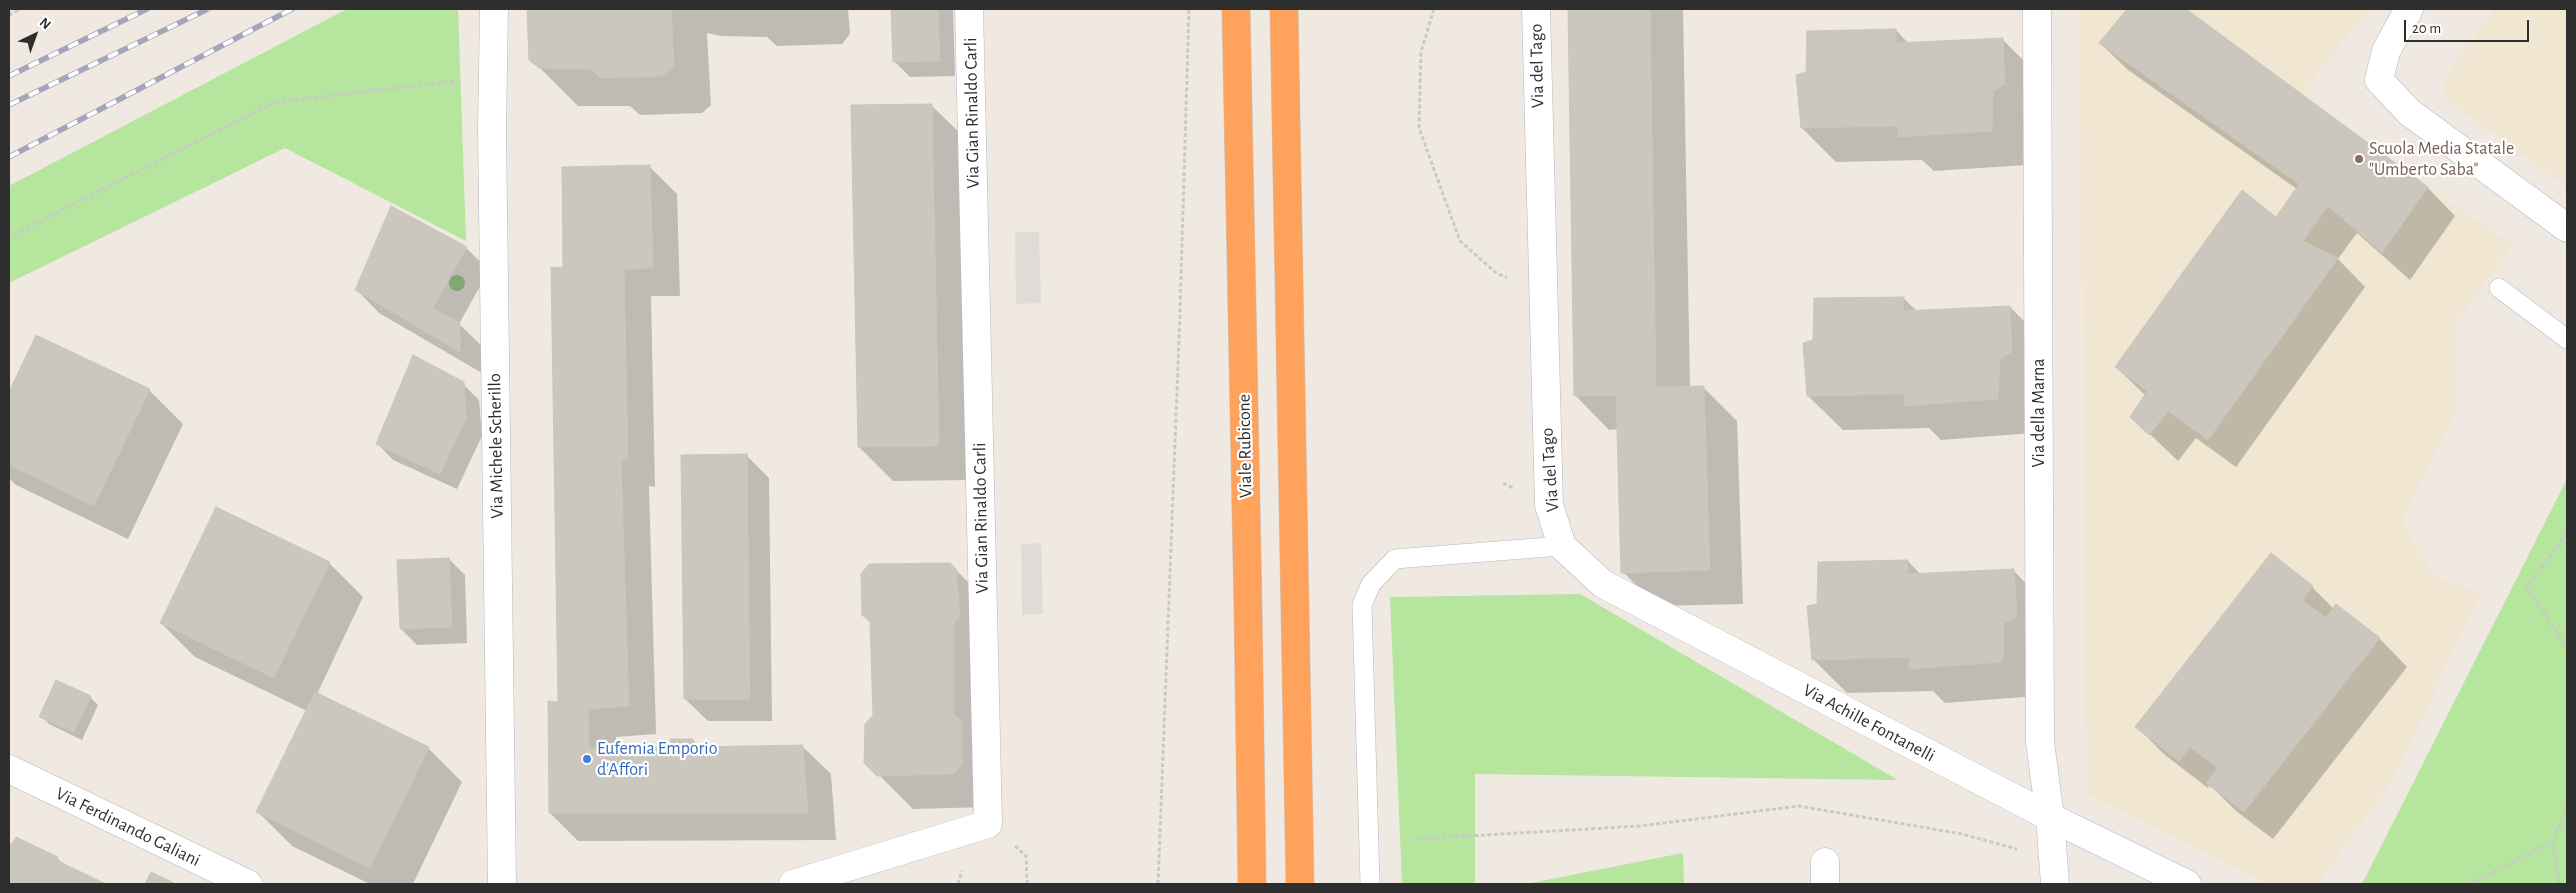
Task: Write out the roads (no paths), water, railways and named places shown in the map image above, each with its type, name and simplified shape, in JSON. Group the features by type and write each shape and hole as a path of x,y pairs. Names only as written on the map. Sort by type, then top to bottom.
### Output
{"highway":[{"name":"Viale Rubicone","path":"1236,9 1252,884"},
{"path":"1284,9 1300,884"},
{"path":"1235,884 1248,607"}],"street":[{"name":"Via Michele Scherillo","path":"494,9 492,130 502,884"},
{"name":"Via Gian Rinaldo Carli","path":"794,884 988,824 969,9"},
{"name":"Via del Tago","path":"1536,9 1549,505 1562,546"},
{"name":"Via della Marna","path":"2037,9 2040,742 2050,817 2055,884"},
{"path":"2409,9 2386,51 2379,80 2408,112 2567,228"},
{"name":"Via Achille Fontanelli","path":"1562,546 1603,584 2050,817 2187,884"},
{"name":"Via Ferdinando Galiani","path":"9,769 248,884"}],"lane":[{"path":"2499,288 2567,339"},
{"path":"1370,884 1362,605 1371,584 1395,559 1562,546"}],"railway":[{"path":"9,76 147,9"},
{"path":"9,105 208,9"},
{"path":"9,157 292,9"}],"place":[{"name":"Scuola Media Statale \"Umberto Saba\"","path":"2359,159"},
{"name":"Eufemia Emporio d'Affori","path":"587,759"}]}
